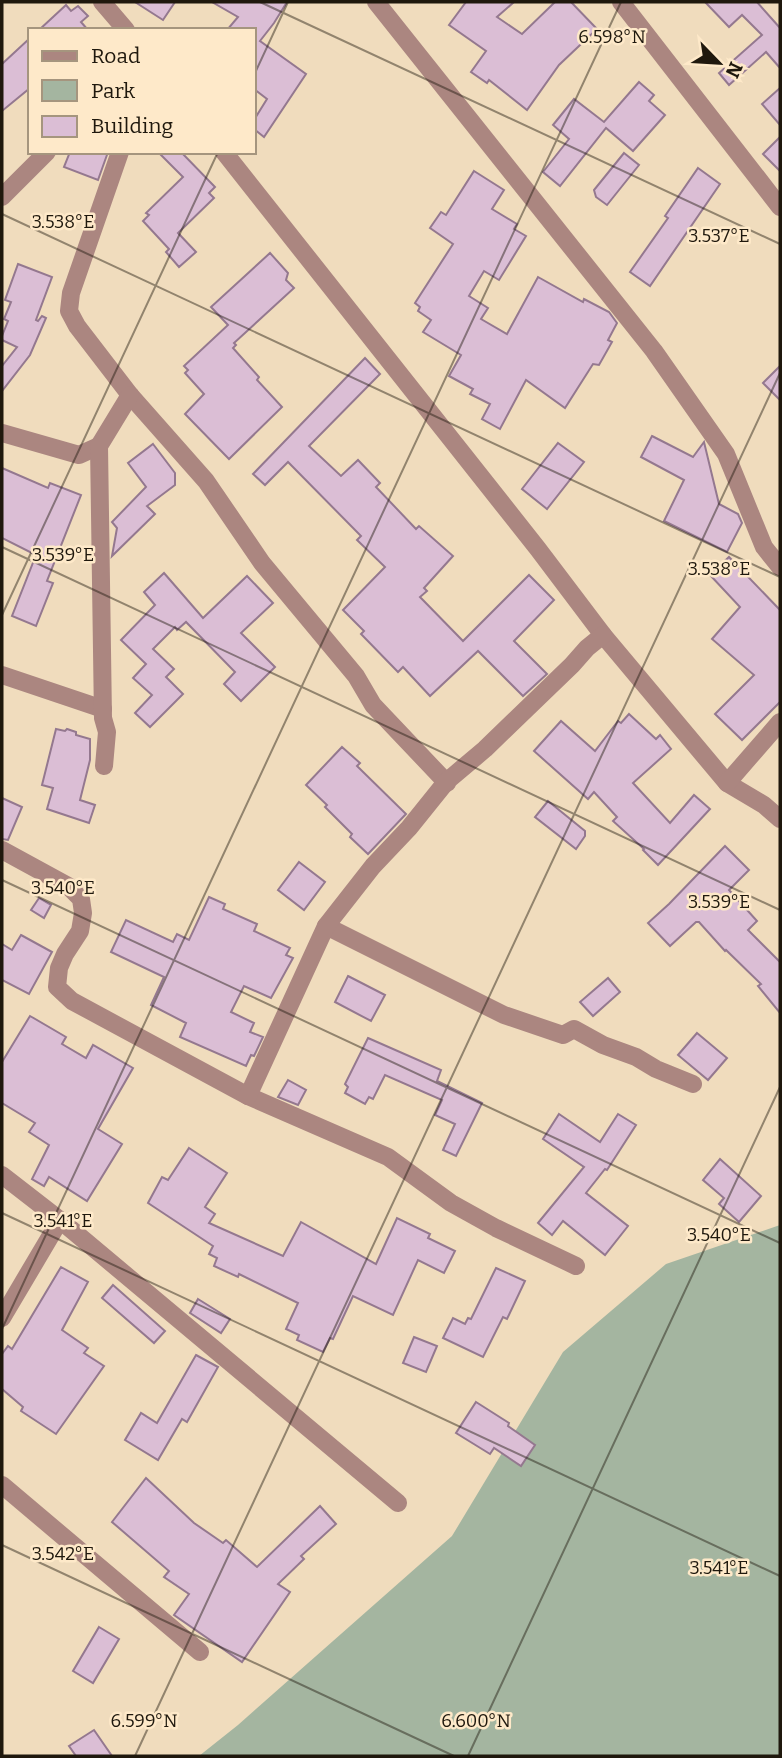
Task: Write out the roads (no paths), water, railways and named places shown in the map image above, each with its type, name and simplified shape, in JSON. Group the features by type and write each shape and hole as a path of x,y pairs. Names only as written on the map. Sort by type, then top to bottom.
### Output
{"street":[{"path":"103,2 124,28"},
{"path":"376,2 654,351 726,454 764,547 780,566"},
{"path":"621,2 780,207"},
{"path":"2,197 45,154"},
{"path":"119,154 72,293 69,311 77,326 130,395 205,481 281,588 356,676 373,705 447,783"},
{"path":"226,154 603,635 727,783 764,805 780,819"},
{"path":"104,766 107,732 103,709 99,446 130,395"},
{"path":"2,433 79,455 99,446"},
{"path":"248,1096 326,926 373,866 410,828 447,783 603,635"},
{"path":"2,675 103,709"},
{"path":"727,783 780,722"},
{"path":"2,850 68,886 81,899 83,912 80,931 65,954 57,987 72,1001 248,1096 388,1157 452,1203 496,1228 576,1266"},
{"path":"326,926 503,1014 563,1035 574,1029 603,1045 636,1057 656,1069 692,1084"},
{"path":"2,1175 60,1220 398,1503"},
{"path":"2,1318 60,1220"},
{"path":"2,1485 200,1651"}]}
